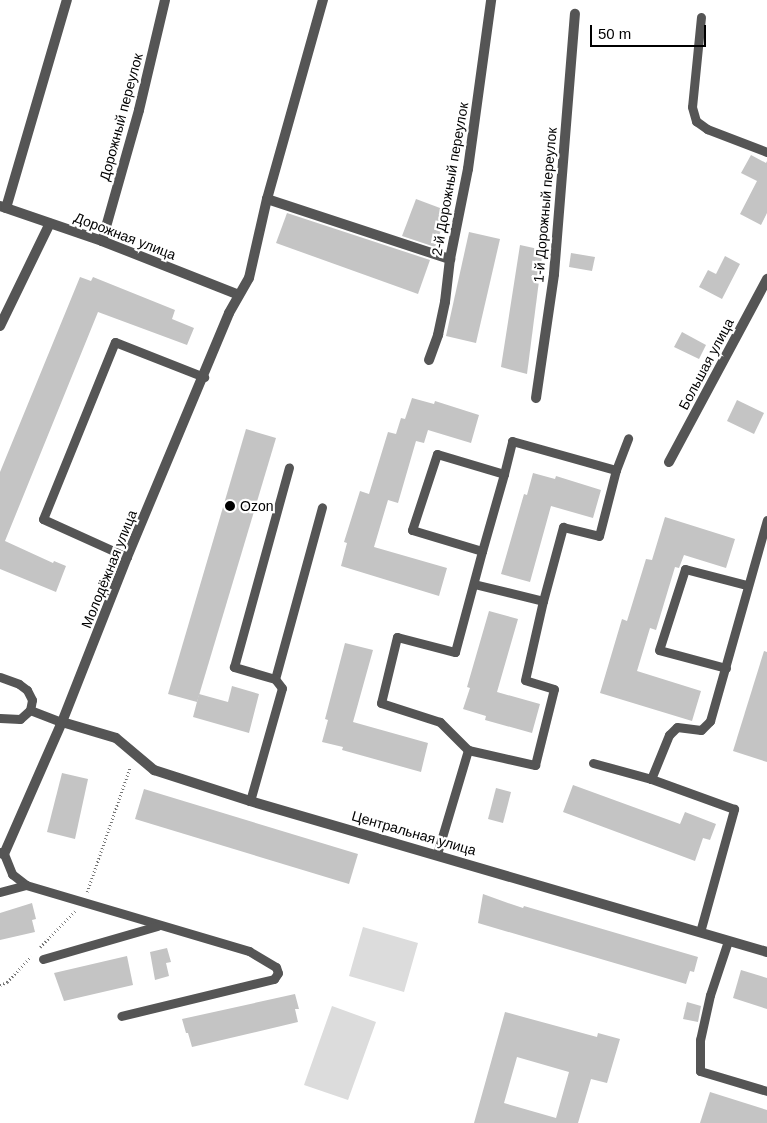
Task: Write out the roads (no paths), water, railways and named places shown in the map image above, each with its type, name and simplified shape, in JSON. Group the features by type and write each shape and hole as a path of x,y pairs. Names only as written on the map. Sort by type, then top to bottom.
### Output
{"street":[{"path":"3,207 67,0"},
{"name":"Дорожный переулок","path":"102,241 139,110 165,0"},
{"name":"Молодёжная улица","path":"2,854 62,722 127,557 230,313 249,278 267,199 324,0"},
{"name":"2-й Дорожный переулок","path":"428,360 440,327 450,259 468,169 491,0"},
{"name":"1-й Дорожный переулок","path":"536,398 554,274 575,14"},
{"path":"267,199 450,259"},
{"name":"Дорожная улица","path":"3,207 102,241 239,295"},
{"path":"0,326 50,223"},
{"name":"Большая улица","path":"669,462 767,279"},
{"name":"Центральная улица","path":"62,722 116,738 154,770 250,801 437,854 767,952"}],"lane":[{"path":"701,16 692,107 696,121 707,129 767,152"},
{"path":"127,557 43,519 115,342 204,376"},
{"path":"616,470 512,441 456,652 397,637 381,703 440,722 468,750 535,765 554,689 525,680 543,601 563,527 599,536 616,470 628,438"},
{"path":"482,551 412,530 437,454 504,474"},
{"path":"250,801 282,688 275,679 234,667 289,467"},
{"path":"275,679 322,507"},
{"path":"651,779 669,735 677,727 701,730 710,721 726,668 747,585 767,520"},
{"path":"726,668 659,650 685,569 747,585"},
{"path":"474,584 543,601"},
{"path":"0,677 19,684 27,690 32,700 30,710 20,719 0,718"},
{"path":"30,710 62,722"},
{"path":"437,854 468,750"},
{"path":"593,763 651,779 734,809 700,932"},
{"path":"2,854 12,874 26,885 84,901 158,926 207,937 249,951 276,967 278,973 274,979 121,1016"},
{"path":"0,892 26,885"},
{"path":"43,959 158,926"},
{"path":"728,941 710,996 700,1040 700,1072 767,1091"}],"place":[{"name":"Ozon","path":"230,506"}]}
